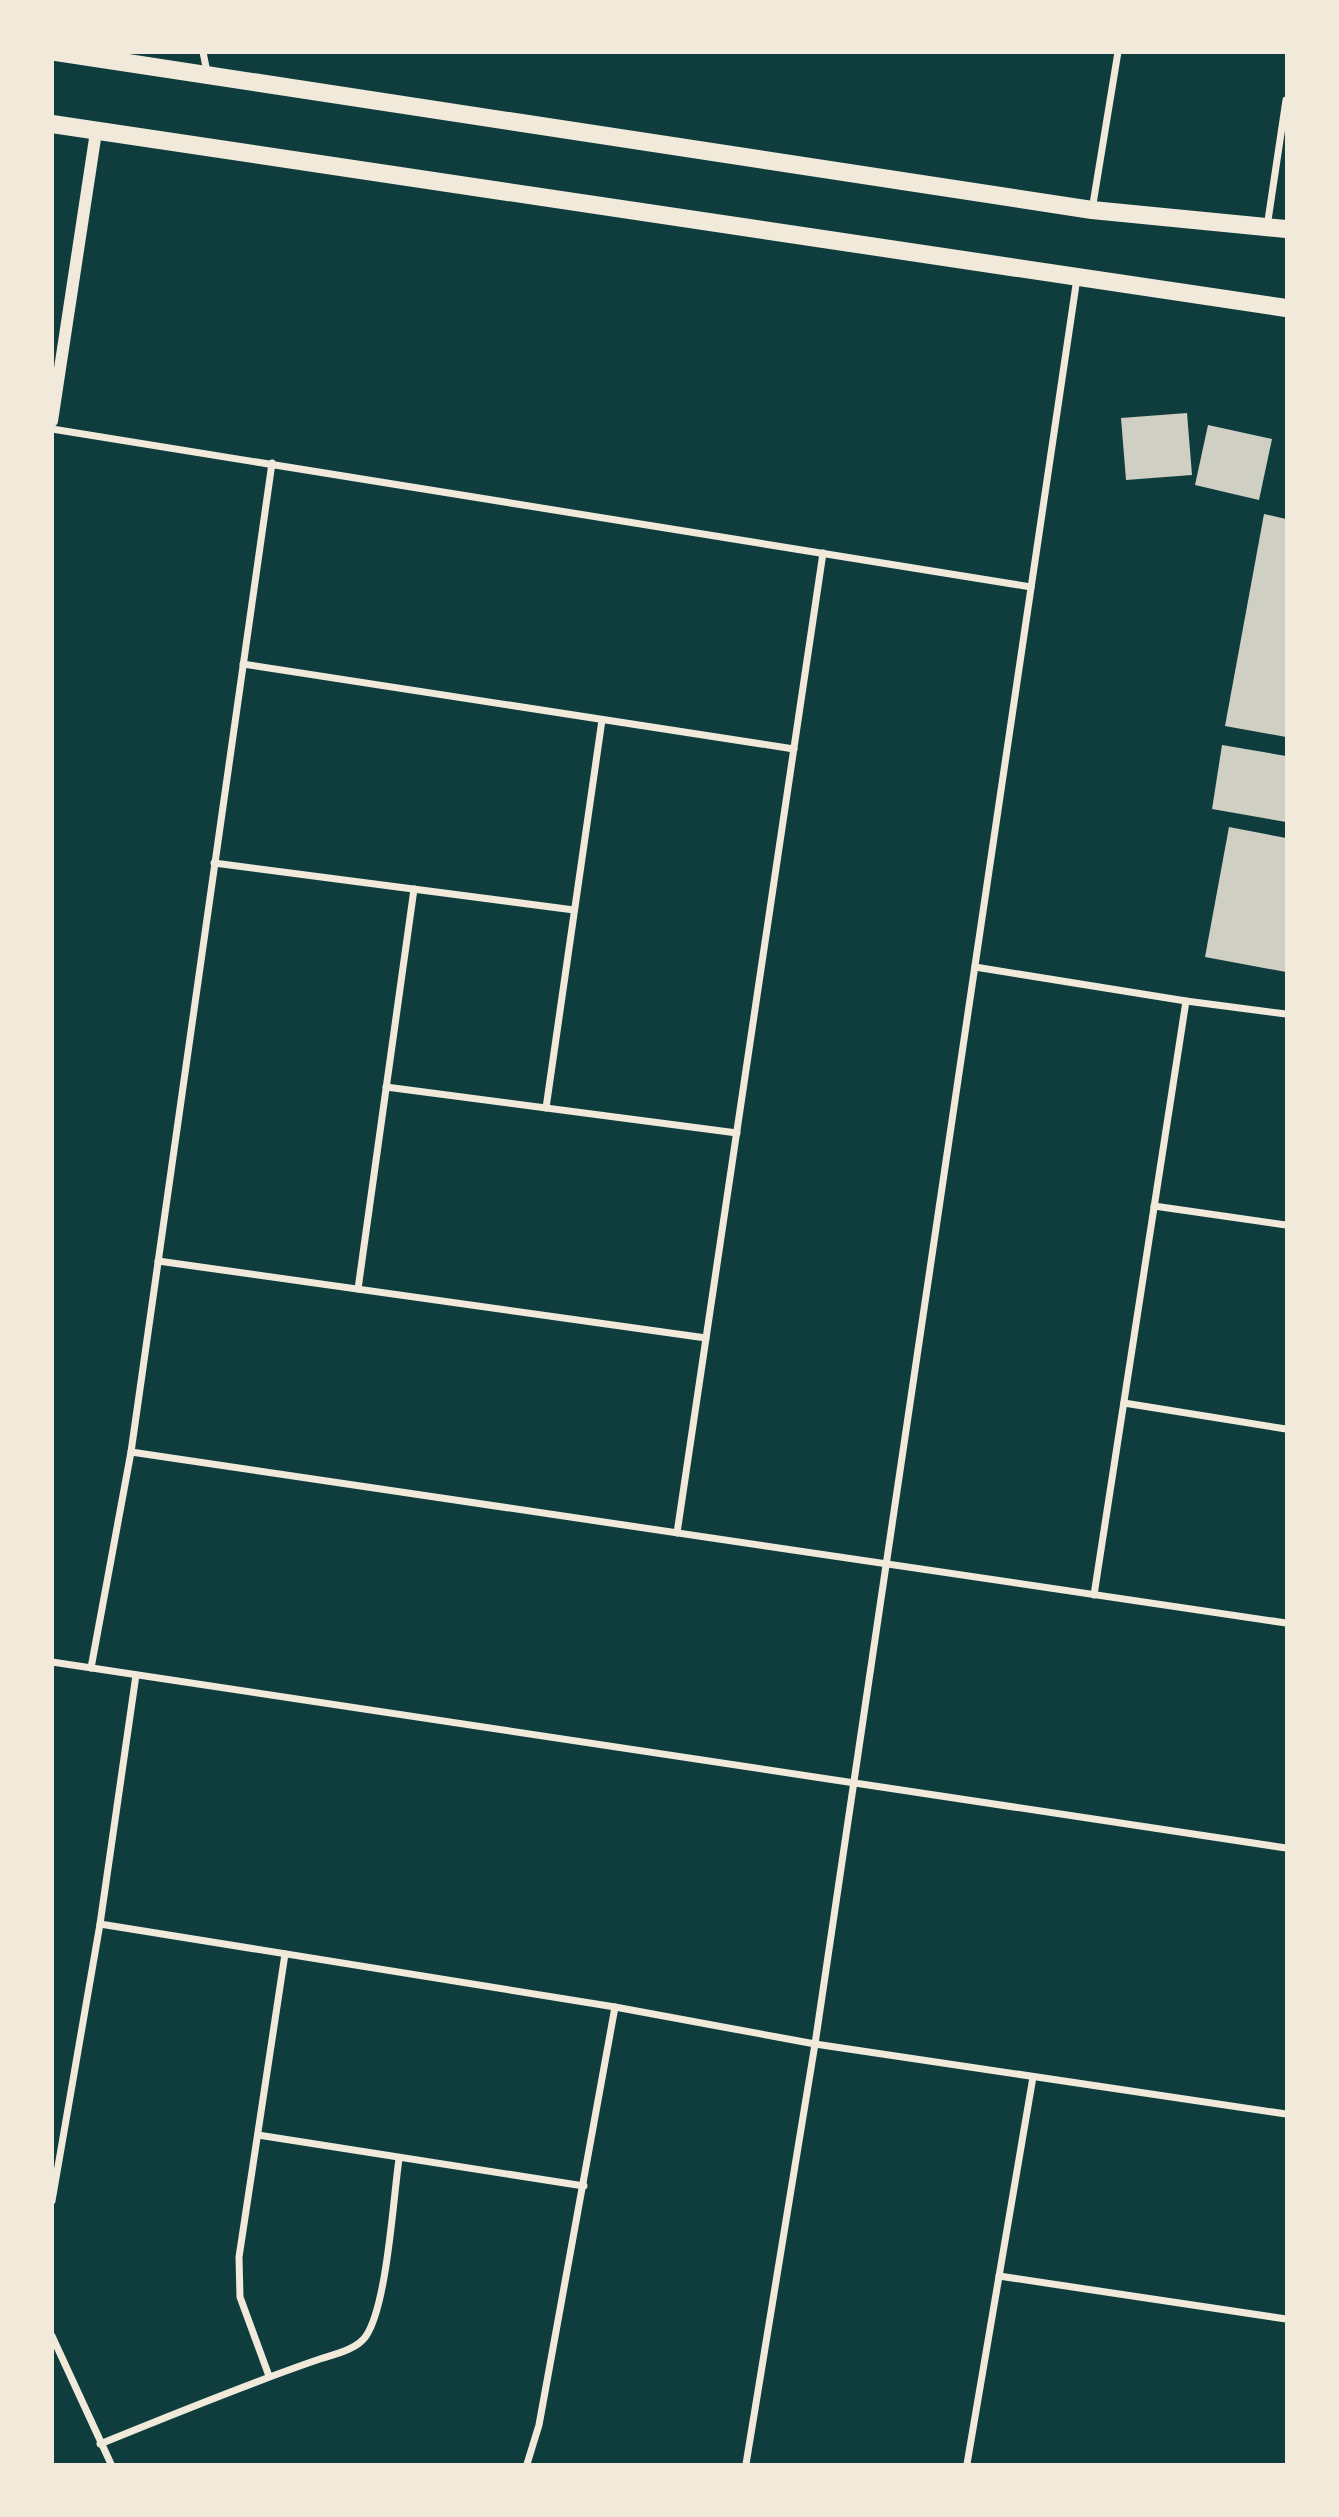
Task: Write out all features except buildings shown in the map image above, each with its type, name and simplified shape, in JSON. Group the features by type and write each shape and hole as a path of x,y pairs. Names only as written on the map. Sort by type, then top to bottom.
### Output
{"main road":[{"path":"56,52 1092,209 1286,229"},
{"path":"52,124 1286,308"}],"street":[{"path":"202,52 208,75"},
{"path":"1092,209 1118,52"},
{"path":"1267,227 1286,100"},
{"path":"52,421 96,132"},
{"path":"746,2465 815,2044 1077,276"},
{"path":"52,429 1031,587"},
{"path":"91,1668 131,1452 272,463"},
{"path":"677,1533 823,553"},
{"path":"243,664 794,749"},
{"path":"546,1108 602,720"},
{"path":"214,863 574,910"},
{"path":"358,1289 414,889"},
{"path":"975,967 1286,1014"},
{"path":"1094,1595 1186,1001"},
{"path":"386,1087 737,1133"},
{"path":"1154,1206 1286,1226"},
{"path":"158,1261 706,1338"},
{"path":"1124,1403 1286,1429"},
{"path":"131,1452 1286,1623"},
{"path":"52,1662 1286,1848"},
{"path":"52,2201 100,1924 136,1675"},
{"path":"100,1924 615,2007 815,2044 1286,2115"},
{"path":"269,2376 246,2318 238,2281 239,2257 285,1954"},
{"path":"527,2465 539,2425 615,2007"},
{"path":"967,2465 1033,2077"},
{"path":"258,2135 584,2186"},
{"path":"100,2444 269,2376 348,2349 366,2337 379,2305 398,2159"},
{"path":"999,2276 1286,2319"},
{"path":"52,2336 111,2465"}]}
